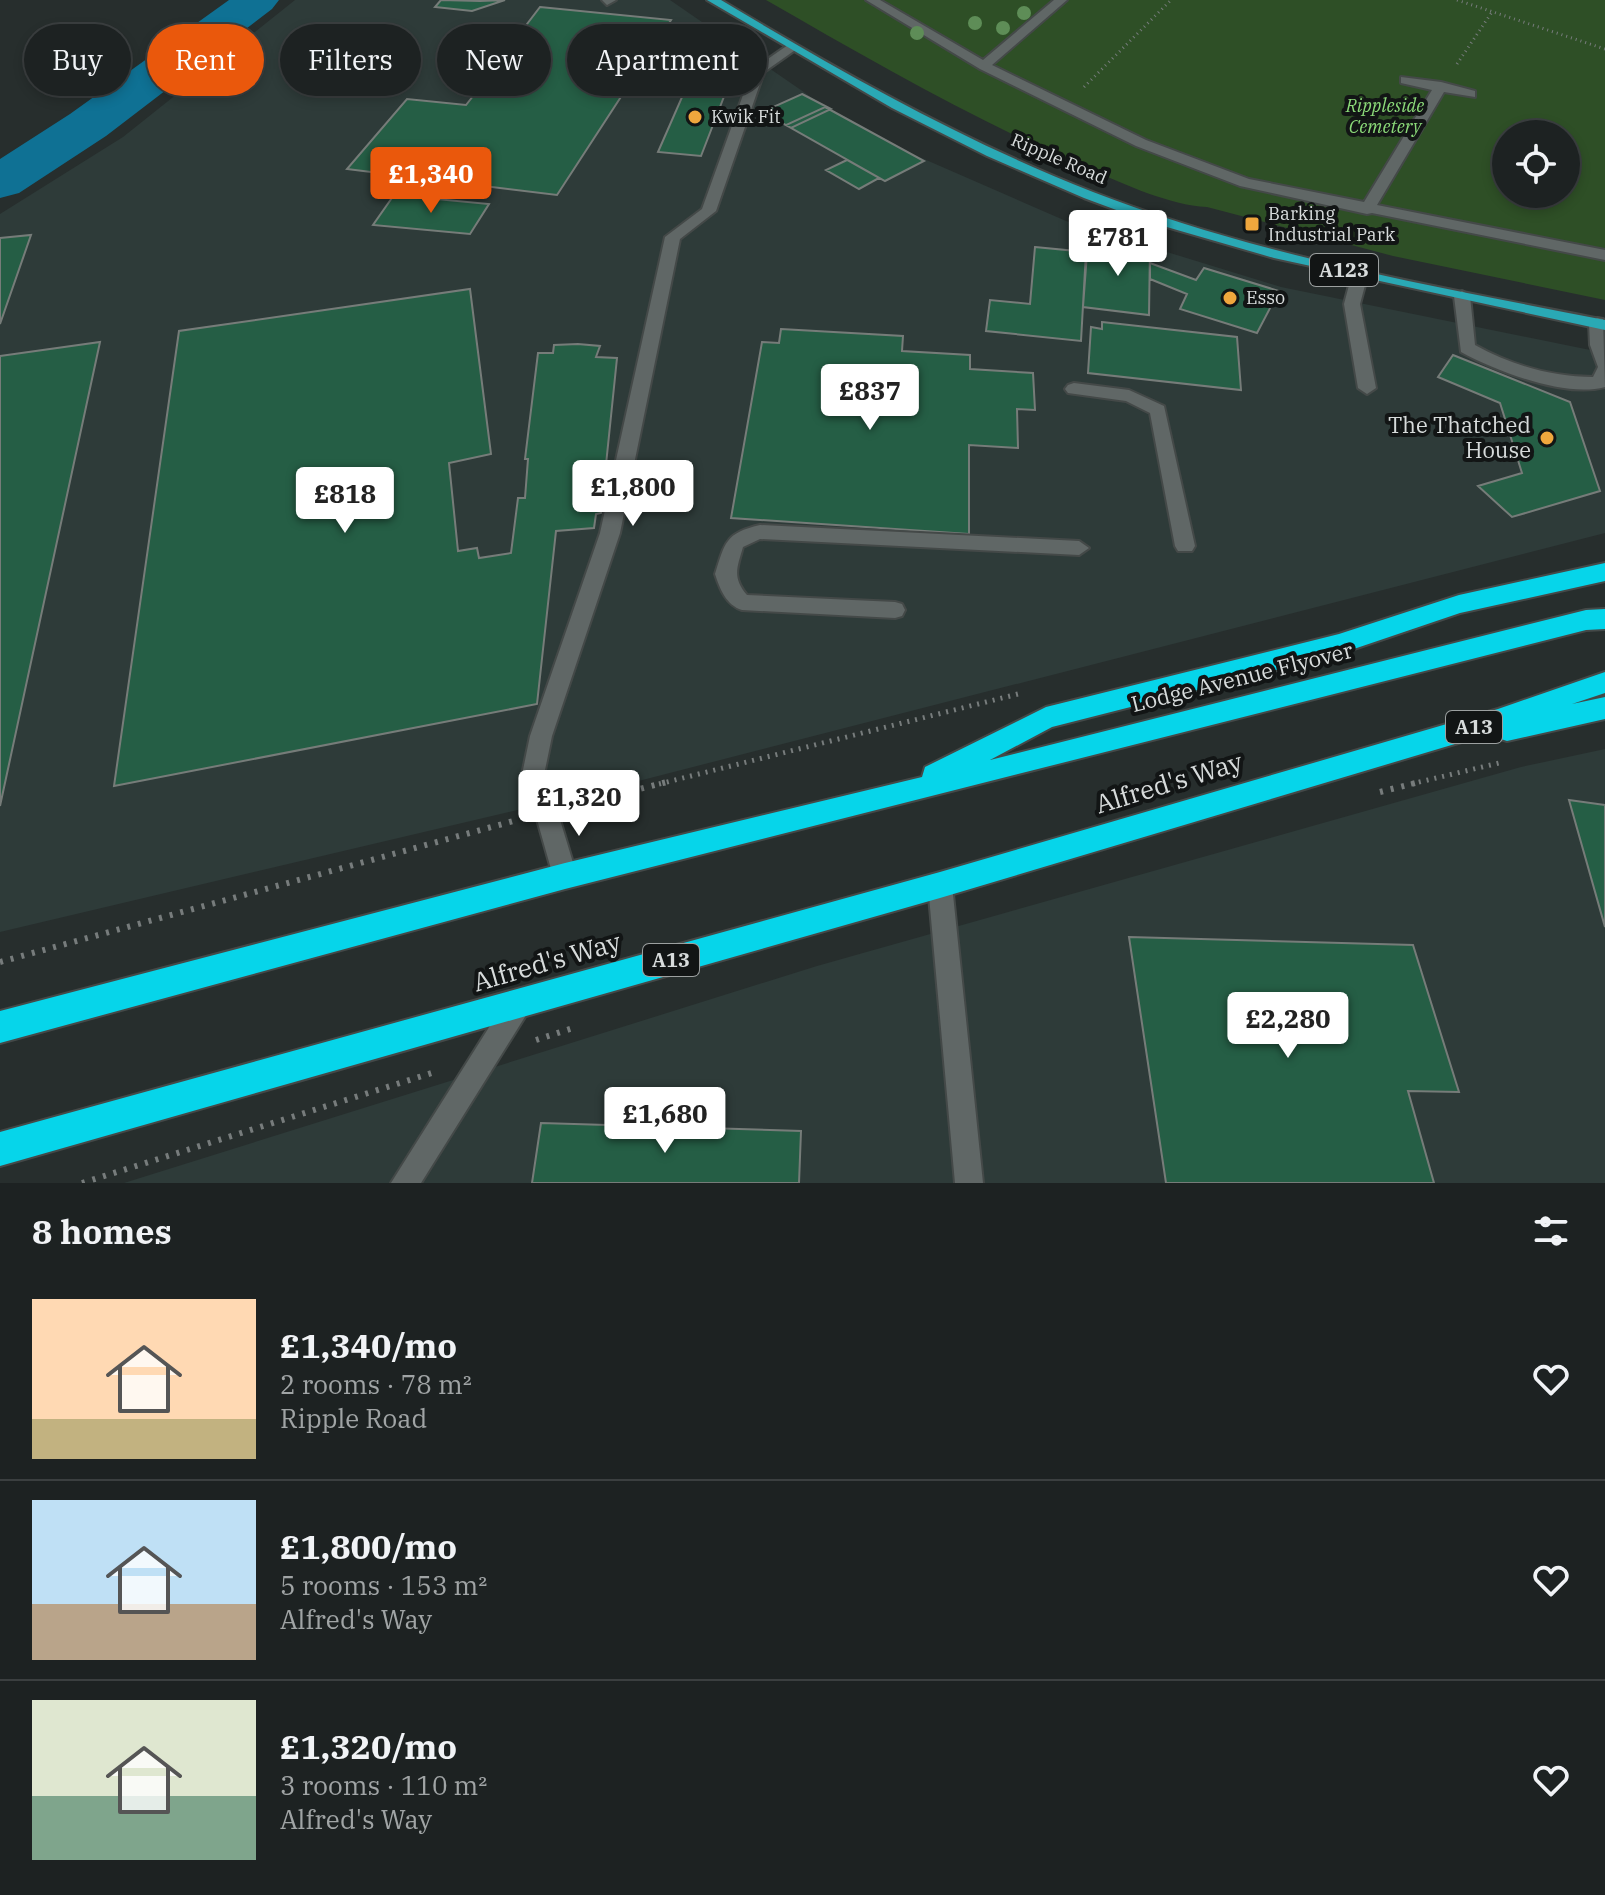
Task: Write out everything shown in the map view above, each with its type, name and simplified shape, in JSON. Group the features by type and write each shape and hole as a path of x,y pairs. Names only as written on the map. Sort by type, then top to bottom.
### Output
{"highway":[{"path":"0,1027 565,876 893,796 1046,718 1339,644 1459,604 1605,572"},
{"name":"Lodge Avenue Flyover","path":"893,796 1187,719 1586,620 1605,619"},
{"name":"A13","path":"1341,765 1499,720 1605,682"},
{"name":"A13","path":"1341,765 1605,708"},
{"name":"Alfred's Way","path":"0,1149 940,885 1341,765"}],"main road":[{"name":"Ripple Road","path":"713,0 792,48 979,147 1088,194 1239,244 1360,274 1601,324"}],"street":[{"path":"872,0 984,66 1065,106 1141,143 1245,183 1367,210 1605,255"},
{"path":"984,66 1061,0"},
{"path":"565,876 534,770 541,736 610,533 673,237 709,211 758,70 792,48"},
{"path":"1406,80 1470,94"},
{"path":"1367,210 1441,86"},
{"path":"1360,274 1352,304 1367,388"},
{"path":"1462,296 1467,348 1485,359 1580,384 1604,378 1598,345 1601,324"},
{"path":"1074,389 1124,394 1148,402 1158,410 1185,546"},
{"path":"895,610 742,602 729,587 725,574 735,543 747,535 760,532 1079,548"},
{"path":"940,885 969,1183"},
{"path":"405,1183 519,1003"}],"path":[{"path":"1065,106 1171,0"},
{"path":"1457,0 1605,49"},
{"path":"1441,86 1492,12"},
{"path":"0,962 547,812 1034,690"}],"shaded area":[{"path":"295,0 670,0 705,24 567,24 567,96 767,96 767,67 862,132 1066,221 1281,287 1605,353 1605,533 619,786 0,932 0,214 123,137 174,96 264,96 264,25"},
{"path":"1605,749 1605,1183 124,1183 817,966 1521,767"}],"green space":[{"name":"Rippleside Cemetery","path":"766,0 1605,0 1605,300 1393,256 1148,193 1007,132"}],"building":[{"path":"441,0 505,0 472,11 435,7"},
{"path":"540,7 671,20 668,24 567,24 567,96 621,96 557,195 347,169 407,99 466,105 473,96 551,96 551,24 527,24"},
{"path":"802,94 831,109 791,128 762,112"},
{"path":"683,96 724,96 701,156 658,152"},
{"path":"825,107 924,161 885,181 786,125"},
{"path":"847,160 879,178 859,189 826,170"},
{"path":"394,195 489,204 470,234 373,225"},
{"path":"31,235 0,324 0,238"},
{"path":"1088,240 1150,247 1149,315 1083,307"},
{"path":"1035,247 1086,252 1081,341 986,331 990,300 1030,304"},
{"path":"1150,263 1196,280 1204,268 1279,291 1257,333 1180,309 1187,294 1150,279"},
{"path":"470,289 491,454 449,463 458,551 477,548 479,558 511,553 518,498 525,498 528,459 525,459 538,353 553,353 554,345 578,344 600,346 596,357 617,358 601,513 596,514 594,528 556,531 537,704 114,786 179,331"},
{"path":"1102,322 1237,337 1241,390 1088,373 1091,327 1102,329"},
{"path":"781,329 903,336 902,351 970,355 970,369 1033,373 1035,410 1017,409 1018,448 969,445 969,534 731,518 762,342 779,343"},
{"path":"100,342 0,806 0,356"},
{"name":"The Thatched House","path":"1453,355 1570,402 1600,491 1512,517 1478,486 1522,473 1500,403 1438,377"},
{"path":"1569,800 1605,805 1605,927"},
{"path":"1129,937 1413,945 1459,1092 1408,1091 1434,1183 1166,1183"},
{"path":"541,1123 801,1131 799,1183 532,1183"}],"waterway":[{"path":"0,182 88,125 257,0"}],"place":[{"name":"Kwik Fit","path":"695,117"},
{"name":"Barking Industrial Park","path":"1252,224"},
{"name":"Esso","path":"1230,298"},
{"name":"The Thatched House","path":"1547,438"}]}
